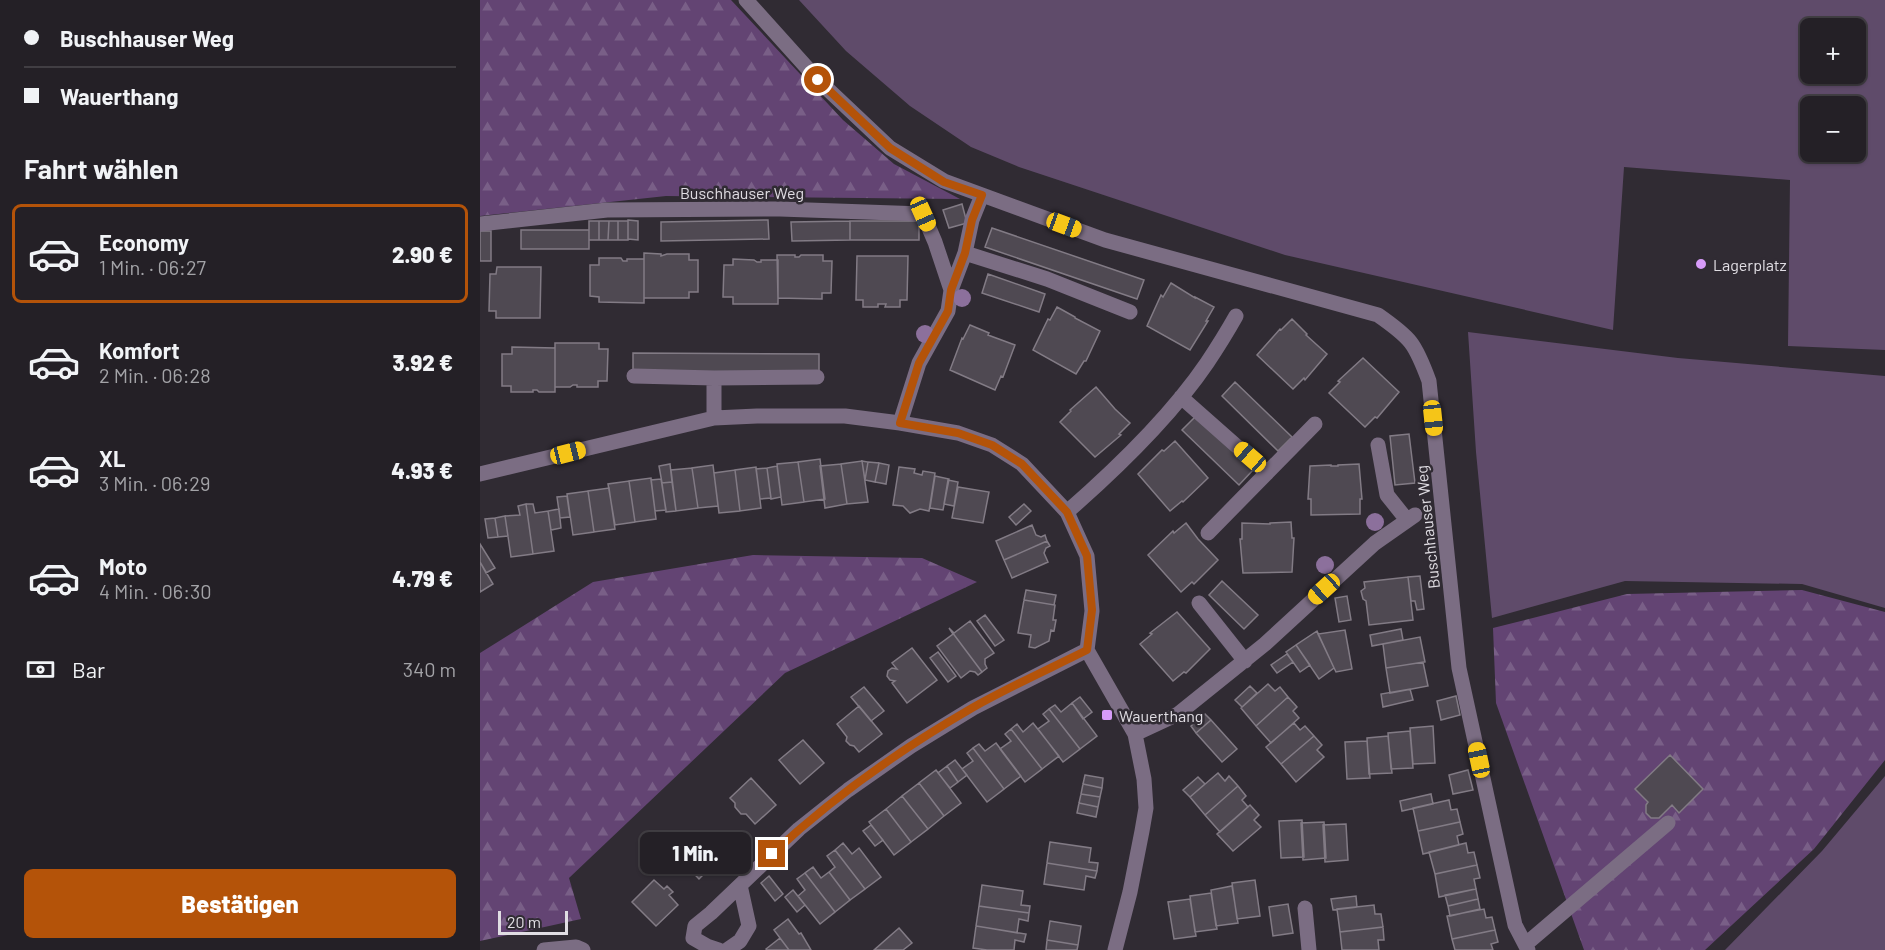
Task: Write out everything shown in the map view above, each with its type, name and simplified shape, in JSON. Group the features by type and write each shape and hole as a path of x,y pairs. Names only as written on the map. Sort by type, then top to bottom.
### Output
{"street":[{"name":"Buschhauser Weg","path":"746,0 818,80 890,148 944,182 1105,240 1378,315 1405,334 1419,353 1429,381 1459,668 1515,925 1527,947 1668,823"},
{"path":"900,423 919,363 948,311 951,290 965,253 972,220 982,195"},
{"name":"Buschhauser Weg","path":"480,224 607,210 780,209 923,214 951,290"},
{"path":"965,253 1047,279 1130,312"},
{"path":"1067,512 1106,477 1181,397 1206,364 1236,316"},
{"path":"634,376 817,377"},
{"path":"714,378 714,418"},
{"path":"1181,397 1267,472"},
{"path":"480,474 714,418 757,416 845,416 958,433 992,445 1022,464 1067,512 1087,556 1092,610 1087,650 1135,734 1144,779 1146,808 1130,892 1114,950"},
{"path":"1208,533 1315,424"},
{"name":"Buschhauser Weg","path":"1135,734 1178,714 1245,661 1375,543 1411,518 1387,495 1378,445"},
{"path":"1199,603 1245,661"},
{"path":"719,950 706,946 693,938 695,926 799,829 848,790 973,708 1087,650"},
{"path":"727,950 740,941 749,927 740,885"},
{"path":"1305,908 1309,950"},
{"path":"544,950 576,947 583,950"}],"shaded area":[{"path":"799,0 1885,0 1885,350 1788,346 1790,180 1624,167 1613,330 1285,255 1019,167 971,147 910,106 846,51"},
{"path":"1468,332 1678,358 1885,376 1885,608 1802,584 1625,581 1492,618 1476,452"},
{"path":"1885,776 1885,950 1725,950 1822,851"}],"green space":[{"path":"480,0 731,0 843,120 894,164 960,199 666,196 480,216"},
{"path":"753,555 922,558 977,582 785,673 569,878 581,919 480,941 480,653 593,582"},
{"path":"1802,590 1885,612 1885,760 1814,849 1705,950 1584,950 1496,703 1493,628 1627,594"}],"building":[{"path":"962,204 967,223 949,228 943,210"},
{"path":"628,220 638,221 638,240 628,239"},
{"path":"768,220 769,239 661,241 661,222"},
{"path":"589,221 599,221 599,240 589,240"},
{"path":"599,221 609,221 608,240 599,240"},
{"path":"609,221 618,221 618,240 608,240"},
{"path":"618,221 628,221 628,240 618,240"},
{"path":"850,221 850,240 792,241 791,222"},
{"path":"850,221 919,221 919,240 850,240"},
{"path":"992,228 1144,280 1137,299 985,247"},
{"path":"521,230 589,230 589,249 521,249"},
{"path":"480,231 491,231 491,261 480,261"},
{"path":"644,253 661,254 661,256 689,254 689,260 698,260 698,292 689,292 689,298 644,298"},
{"path":"777,255 799,257 801,255 823,255 823,261 832,261 831,293 822,293 822,299 778,298"},
{"path":"857,256 908,256 907,300 900,300 900,307 885,307 886,304 878,304 878,307 863,307 863,300 856,300"},
{"path":"599,258 621,258 623,261 644,259 644,303 599,302 599,297 590,296 590,265 599,265"},
{"path":"733,259 757,262 778,260 778,304 733,304 733,297 723,297 724,265 733,265"},
{"path":"497,267 541,267 540,318 496,318 496,311 489,311 490,274 496,274"},
{"path":"988,274 1045,294 1039,312 982,293"},
{"path":"1171,283 1214,307 1190,350 1147,326 1161,295 1163,297"},
{"path":"1057,307 1100,331 1086,361 1076,374 1033,350 1048,319 1050,320"},
{"path":"1292,319 1327,354 1305,380 1304,378 1293,389 1257,355"},
{"path":"970,325 989,333 988,335 1015,345 1003,377 1001,376 995,390 950,370 962,338"},
{"path":"555,343 599,343 599,349 608,349 607,381 598,381 598,387 573,385 555,387"},
{"path":"512,347 555,348 555,392 533,390 533,392 511,392 511,386 502,386 502,354 512,354"},
{"path":"633,353 819,354 819,373 633,372"},
{"path":"1363,358 1399,392 1377,418 1375,417 1365,427 1329,393 1340,382 1338,381"},
{"path":"1235,382 1292,437 1278,451 1222,396"},
{"path":"1096,387 1130,423 1119,434 1121,435 1095,457 1060,422"},
{"path":"1196,416 1253,470 1239,485 1182,430"},
{"path":"1409,434 1415,483 1395,485 1390,436"},
{"path":"1175,441 1208,478 1170,511 1138,474 1162,450 1164,451"},
{"path":"820,459 825,499 804,502 798,462"},
{"path":"862,461 868,462 865,480"},
{"path":"862,461 868,502 847,504 841,464"},
{"path":"798,462 804,502 782,505 777,464"},
{"path":"868,462 879,463 875,482 865,480"},
{"path":"879,463 889,465 886,484 875,482"},
{"path":"670,464 672,482 662,483 659,466"},
{"path":"841,464 847,504 825,508 820,466"},
{"path":"1359,464 1362,499 1360,499 1360,514 1311,515 1311,499 1308,499 1310,466"},
{"path":"713,465 718,506 698,508 692,468"},
{"path":"777,466 781,497 771,499 767,468"},
{"path":"756,467 761,508 740,511 735,470"},
{"path":"899,467 915,469 914,473 922,475 923,471 935,473 929,511 920,509 910,513 903,506 893,505"},
{"path":"692,468 698,508 676,511 671,470"},
{"path":"767,468 771,498 760,499 756,469"},
{"path":"735,470 740,511 719,513 714,473"},
{"path":"935,476 949,479 943,510 930,508"},
{"path":"651,478 656,519 635,522 629,481"},
{"path":"661,479 666,510 655,511 651,480"},
{"path":"948,480 958,482 954,506 944,504"},
{"path":"629,481 635,522 615,525 608,484"},
{"path":"672,482 676,511 666,512 662,483"},
{"path":"958,487 989,492 983,523 952,518"},
{"path":"609,488 615,529 594,532 588,491"},
{"path":"588,491 594,532 573,535 567,494"},
{"path":"567,496 570,517 560,518 557,497"},
{"path":"526,504 533,504 535,513 548,511 554,551 533,554"},
{"path":"526,504 533,554 511,557 505,516 520,515 518,506"},
{"path":"1024,504 1031,511 1016,525 1009,517"},
{"path":"559,509 561,528 551,530 548,511"},
{"path":"505,516 508,536 498,537 495,518"},
{"path":"495,518 498,537 488,538 485,519"},
{"path":"1291,522 1292,538 1294,538 1292,572 1243,573 1240,539 1242,539 1242,523"},
{"path":"1186,523 1218,560 1194,584 1192,582 1181,592 1148,555 1173,531 1174,533"},
{"path":"1032,525 1036,535 1041,537 1045,535 1047,541 1004,560 996,541"},
{"path":"1047,541 1050,546 1044,553 1048,562 1012,578 1004,560"},
{"path":"480,544 495,568 486,573 480,562"},
{"path":"480,562 493,584 480,592"},
{"path":"1420,576 1424,609 1417,610 1415,601 1411,601 1408,577"},
{"path":"1408,577 1413,620 1369,625 1366,601 1361,591 1365,588 1364,582"},
{"path":"1222,581 1258,615 1244,629 1209,595"},
{"path":"1026,590 1056,595 1054,605 1024,600"},
{"path":"1347,596 1351,620 1339,622 1335,598"},
{"path":"1024,600 1055,605 1054,631 1051,630 1049,641 1035,648 1029,647 1031,635 1018,633"},
{"path":"1177,612 1210,649 1186,673 1184,672 1173,681 1140,644"},
{"path":"985,615 1004,640 995,646 977,621"},
{"path":"970,621 994,653 985,659 987,668 982,672 949,628 954,633"},
{"path":"949,628 982,672 978,675 970,671 961,678 937,646 953,634"},
{"path":"1401,629 1403,640 1372,646 1370,635"},
{"path":"1345,630 1352,669 1336,672 1318,634"},
{"path":"1317,631 1334,668 1319,679 1296,645"},
{"path":"1420,637 1425,662 1386,668 1383,644"},
{"path":"1296,645 1310,665 1300,672 1286,652"},
{"path":"912,648 937,680 907,703 892,683 895,681 890,680 887,676 888,671 892,668 897,669 892,663"},
{"path":"938,652 956,676 948,682 930,658"},
{"path":"1287,654 1293,662 1277,673 1271,665"},
{"path":"1423,662 1428,686 1390,693 1386,668"},
{"path":"1268,684 1275,691 1280,687 1288,697 1256,726 1241,708"},
{"path":"1250,686 1257,693 1242,707 1235,700"},
{"path":"864,687 884,711 871,721 851,697"},
{"path":"1410,689 1413,700 1383,707 1381,694"},
{"path":"1456,696 1460,715 1441,720 1437,701"},
{"path":"1080,697 1092,712 1083,719 1072,703"},
{"path":"1288,697 1297,707 1293,711 1299,718 1271,743 1256,726"},
{"path":"1072,703 1097,736 1080,749 1049,709 1055,705 1061,712"},
{"path":"859,706 882,734 859,752 846,741 847,737 837,724"},
{"path":"1049,709 1080,749 1063,762 1038,729 1049,721 1043,714"},
{"path":"1205,714 1211,720 1196,733 1191,726"},
{"path":"1211,720 1237,749 1222,762 1196,733"},
{"path":"1033,723 1059,756 1042,769 1011,729 1017,724 1023,732"},
{"path":"1294,723 1300,730 1305,726 1314,736 1281,764 1266,747"},
{"path":"1433,726 1435,763 1413,764 1410,728"},
{"path":"1011,729 1042,769 1025,782 1000,749 1011,741 1005,734"},
{"path":"1410,731 1413,768 1391,769 1388,733"},
{"path":"1314,736 1322,745 1317,750 1324,757 1296,782 1281,764"},
{"path":"1388,736 1392,773 1369,774 1367,738"},
{"path":"803,740 824,763 800,784 779,760"},
{"path":"1367,741 1370,778 1347,779 1345,742"},
{"path":"996,743 1021,776 1004,789 973,748 979,744 985,751"},
{"path":"973,748 1004,789 987,802 962,769 973,761 967,753"},
{"path":"1670,755 1703,789 1679,813 1672,805 1659,818 1651,818 1646,813 1648,802 1635,789"},
{"path":"955,760 967,775 958,782 947,766"},
{"path":"947,766 958,782 950,788 938,773"},
{"path":"936,770 961,803 944,816 919,783"},
{"path":"1468,770 1473,790 1453,794 1449,775"},
{"path":"1218,773 1225,781 1229,776 1238,786 1205,815 1190,797"},
{"path":"1085,775 1103,778 1102,788 1083,784"},
{"path":"1198,777 1205,784 1190,797 1183,790"},
{"path":"751,778 776,805 755,824 746,814 741,814 730,798"},
{"path":"919,783 944,816 928,829 902,796"},
{"path":"1083,784 1102,788 1100,797 1081,794"},
{"path":"1238,786 1246,796 1242,800 1248,807 1220,832 1205,815"},
{"path":"1081,794 1100,797 1098,807 1079,803"},
{"path":"1431,794 1433,804 1402,811 1400,801"},
{"path":"902,796 928,829 911,842 886,809"},
{"path":"1449,800 1451,810 1457,809 1460,822 1418,831 1413,808"},
{"path":"1079,803 1098,807 1096,817 1077,813"},
{"path":"1250,805 1259,815 1254,820 1261,827 1233,851 1217,834"},
{"path":"886,809 911,842 894,855 869,822"},
{"path":"1302,820 1304,857 1281,858 1279,821"},
{"path":"1324,822 1326,858 1303,860 1301,823"},
{"path":"1460,822 1463,834 1457,836 1459,845 1423,854 1418,831"},
{"path":"1346,824 1348,860 1325,862 1323,825"},
{"path":"871,825 883,840 875,846 863,831"},
{"path":"699,833 722,856 699,879 677,856"},
{"path":"1050,842 1091,848 1089,862 1098,863 1097,871 1047,863"},
{"path":"843,843 852,854 859,848 881,877 865,889 835,850"},
{"path":"1466,843 1468,853 1474,852 1477,865 1435,874 1429,852"},
{"path":"835,850 865,889 850,900 829,872 835,867 827,856"},
{"path":"1047,863 1097,871 1095,878 1086,876 1084,890 1044,884"},
{"path":"1477,865 1480,878 1474,879 1476,889 1439,897 1435,874"},
{"path":"813,867 821,878 829,872 850,900 835,912 805,873"},
{"path":"805,873 835,912 820,924 798,896 805,890 797,879"},
{"path":"769,876 783,894 775,901 761,883"},
{"path":"654,880 664,889 667,886 673,892 669,895 678,905 656,926 632,902"},
{"path":"1255,880 1260,916 1237,919 1232,883"},
{"path":"982,885 1023,891 1021,905 1030,906 1029,913 979,906"},
{"path":"1232,886 1238,923 1216,926 1211,890"},
{"path":"1476,889 1478,899 1448,906 1445,895"},
{"path":"793,890 805,905 797,912 785,897"},
{"path":"1211,893 1217,929 1195,932 1190,896"},
{"path":"1356,896 1357,907 1333,910 1331,899"},
{"path":"1190,899 1196,936 1174,939 1168,902"},
{"path":"1478,899 1480,909 1450,916 1448,906"},
{"path":"1288,904 1293,933 1273,936 1269,907"},
{"path":"1374,905 1375,914 1381,914 1383,927 1340,932 1337,909"},
{"path":"979,906 1029,913 1028,921 1019,919 1017,933 976,926"},
{"path":"1484,909 1486,918 1492,917 1495,930 1452,939 1447,916"},
{"path":"788,919 799,934 801,933 811,950 789,950 774,930"},
{"path":"1050,921 1081,926 1078,945 1047,940"},
{"path":"976,926 1026,934 1024,942 1015,940 1014,950 973,948"},
{"path":"1383,927 1384,940 1378,940 1379,950 1342,950 1340,932"},
{"path":"899,928 912,943 903,950 874,950"},
{"path":"1495,930 1498,942 1491,944 1493,950 1455,950 1452,939"},
{"path":"780,938 789,950 766,949"},
{"path":"1047,940 1078,945 1077,950 1046,950"}],"place":[{"name":"Lagerplatz","path":"1701,264"},
{"name":"Wauerthang","path":"1107,715"}],"route":[{"path":"772,854 848,790 912,746 973,708 1087,650 1092,610 1087,556 1067,512 1022,464 992,445 958,433 900,423 919,363 948,311 951,290 965,253 972,220 982,195 944,182 890,148 818,80"}]}
